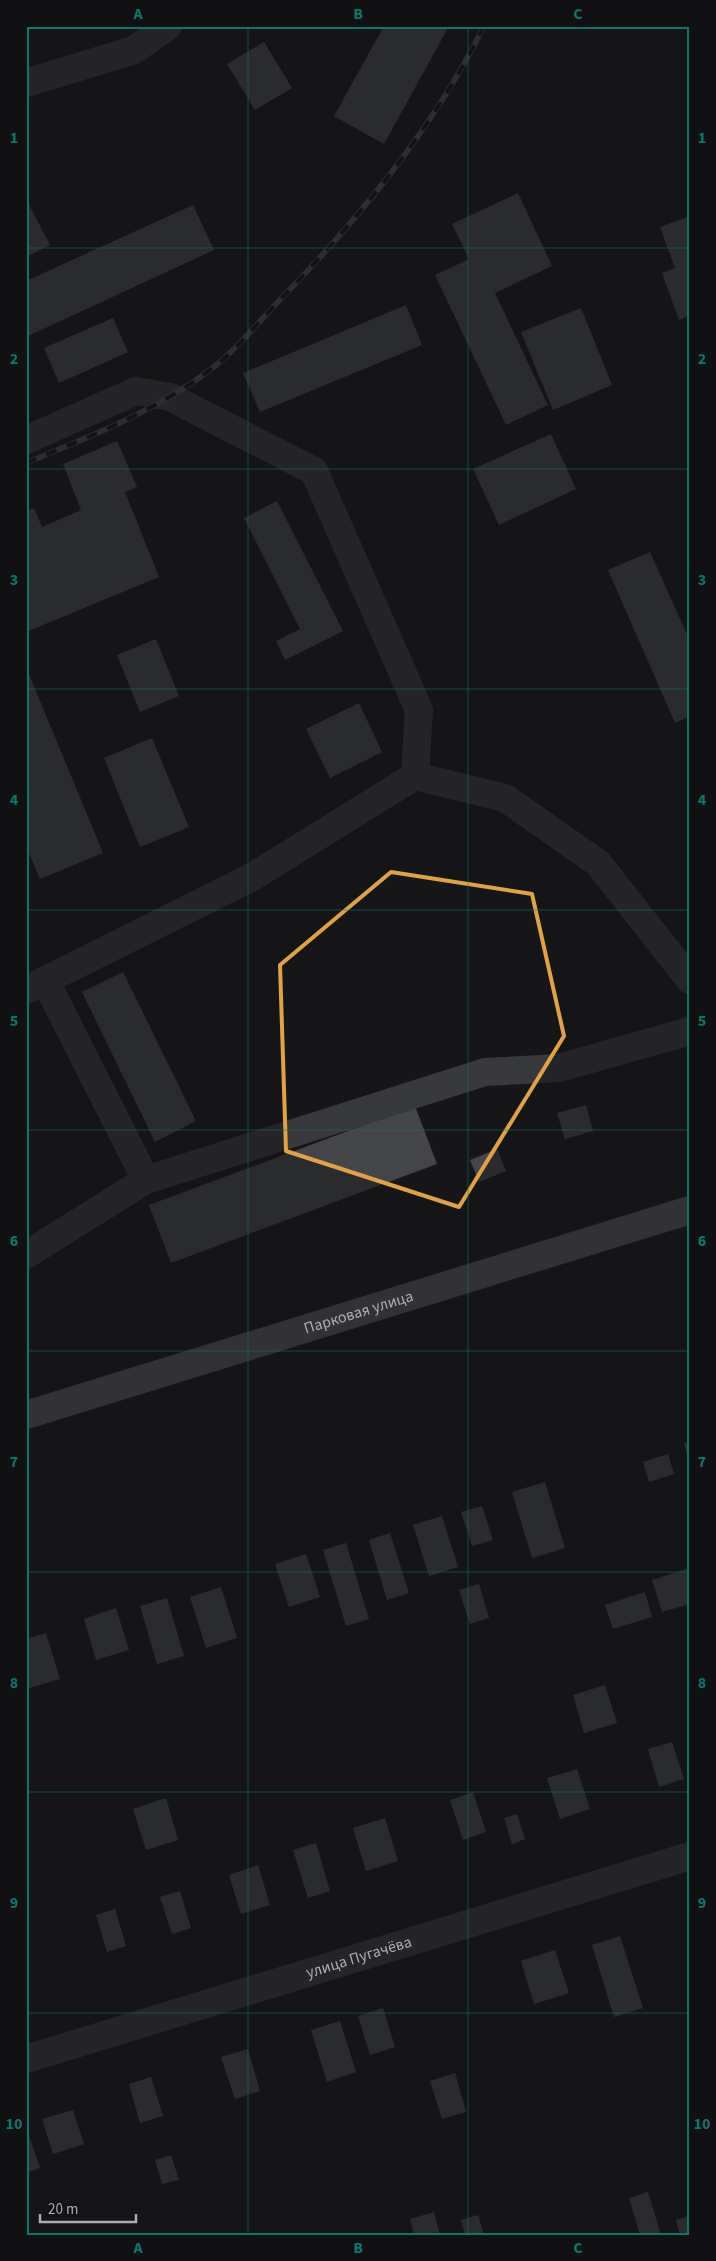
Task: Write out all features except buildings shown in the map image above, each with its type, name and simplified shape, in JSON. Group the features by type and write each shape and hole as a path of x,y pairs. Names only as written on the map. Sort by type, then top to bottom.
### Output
{"main road":[{"name":"Парковая улица","path":"26,1415 690,1210"}],"street":[{"path":"26,83 134,50 168,26"},
{"path":"26,440 136,391 170,397 314,471 419,710 415,776"},
{"path":"146,1180 36,985 252,877 415,776 505,798 598,863 690,980"},
{"path":"26,1255 146,1180 485,1072 559,1068 690,1030"},
{"name":"улица Пугачёва","path":"26,2059 690,1856"}],"highlighted area":[{"path":"391,872 532,894 564,1036 459,1207 286,1151 280,965"}],"railway":[{"path":"26,463 147,410 192,383 230,353 335,241 390,174 441,102 484,26"}]}
